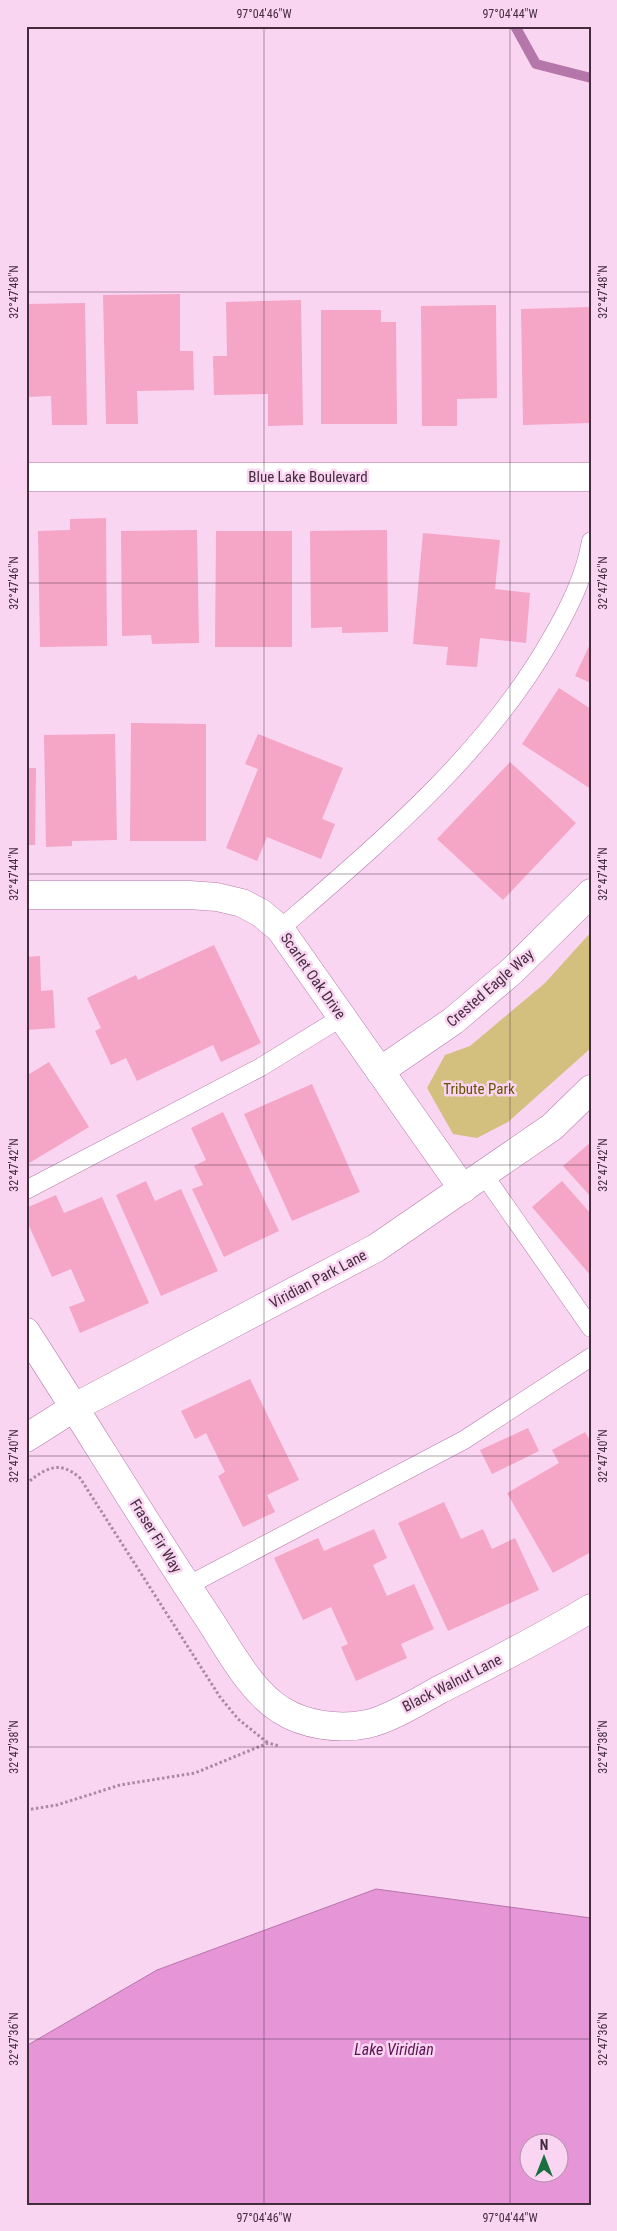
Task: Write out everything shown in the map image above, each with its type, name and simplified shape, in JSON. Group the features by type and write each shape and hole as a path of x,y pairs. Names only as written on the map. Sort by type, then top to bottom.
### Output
{"street":[{"name":"Blue Lake Boulevard","path":"26,477 591,477"},
{"name":"Crested Eagle Way","path":"380,1070 453,1021 512,971 591,893"},
{"name":"Scarlet Oak Drive","path":"26,895 189,894 217,897 242,904 261,913 280,929 380,1070 473,1182"},
{"name":"Viridian Park Lane","path":"26,1438 75,1407 376,1248 552,1127 591,1089"},
{"name":"Fraser Fir Way","path":"26,1332 248,1678 281,1710 305,1721"},
{"name":"Black Walnut Lane","path":"305,1721 344,1726 368,1724 407,1707 513,1652 591,1608"}],"lane":[{"path":"280,929 398,825 490,726 534,668 564,616 587,566 591,541"},
{"path":"26,1190 261,1067 342,1017"},
{"path":"473,1182 591,1328"},
{"path":"188,1586 464,1440 591,1357"}],"path":[{"path":"26,1484 45,1469 52,1468 65,1468 80,1478 220,1697 238,1719 268,1743"}],"green space":[{"name":"Tribute Park","path":"591,932 591,1048 508,1122 477,1138 453,1134 427,1088 445,1055 470,1046 545,983"}],"water":[{"name":"Lake Viridian","path":"376,1889 591,1918 591,2205 26,2205 26,2046 157,1970"}],"building":[{"path":"180,294 180,351 193,351 194,390 137,391 138,424 106,424 103,295"},
{"path":"301,300 303,425 268,426 268,394 214,395 213,356 227,356 226,302"},
{"path":"85,303 87,425 52,425 51,396 26,397 26,304"},
{"path":"496,305 497,398 457,399 457,426 422,426 421,306"},
{"path":"591,307 591,423 523,425 521,309"},
{"path":"321,310 381,310 381,322 396,322 397,424 321,424"},
{"path":"106,518 107,646 40,647 38,531 70,530 70,519"},
{"path":"197,530 199,643 152,644 151,635 122,636 121,531"},
{"path":"387,530 388,632 342,633 342,627 311,628 310,531"},
{"path":"216,531 292,531 292,647 215,647"},
{"path":"423,533 500,540 495,589 530,593 526,643 480,638 477,667 446,665 448,647 413,644"},
{"path":"591,642 591,683 575,676"},
{"path":"559,688 591,709 591,789 522,744"},
{"path":"131,723 206,724 206,841 130,841"},
{"path":"115,734 117,840 72,841 72,846 46,847 44,735"},
{"path":"258,734 343,768 322,819 335,824 321,859 267,837 257,861 226,848 258,769 245,764"},
{"path":"510,762 576,823 503,900 437,839"},
{"path":"26,768 36,768 35,845 26,845"},
{"path":"214,945 261,1043 221,1062 213,1045 137,1081 126,1058 111,1065 95,1031 101,1028 87,998 136,975 138,980"},
{"path":"40,956 41,991 53,990 55,1028 26,1030 26,957"},
{"path":"49,1062 89,1127 26,1165 26,1076"},
{"path":"312,1084 360,1192 292,1221 244,1114"},
{"path":"223,1112 279,1231 224,1257 192,1189 203,1185 194,1166 206,1160 191,1128"},
{"path":"591,1142 591,1197 563,1166"},
{"path":"146,1181 155,1201 181,1189 218,1271 161,1296 116,1195"},
{"path":"562,1181 591,1214 591,1276 532,1207"},
{"path":"56,1195 64,1213 102,1197 149,1303 80,1333 69,1307 85,1301 71,1269 52,1277 26,1219 26,1208"},
{"path":"250,1379 299,1480 267,1495 275,1512 243,1527 218,1476 225,1472 206,1433 195,1439 181,1411"},
{"path":"528,1428 539,1451 492,1474 480,1450"},
{"path":"585,1432 591,1442 591,1552 553,1573 507,1493 559,1463 552,1450"},
{"path":"444,1502 461,1539 483,1529 492,1549 515,1538 539,1590 448,1631 398,1523"},
{"path":"374,1529 387,1558 373,1565 387,1596 414,1584 434,1629 401,1644 407,1658 356,1681 341,1647 348,1644 331,1607 303,1620 274,1558 318,1538 324,1551"}],"waterway":[{"path":"515,26 536,64 591,78"}]}
